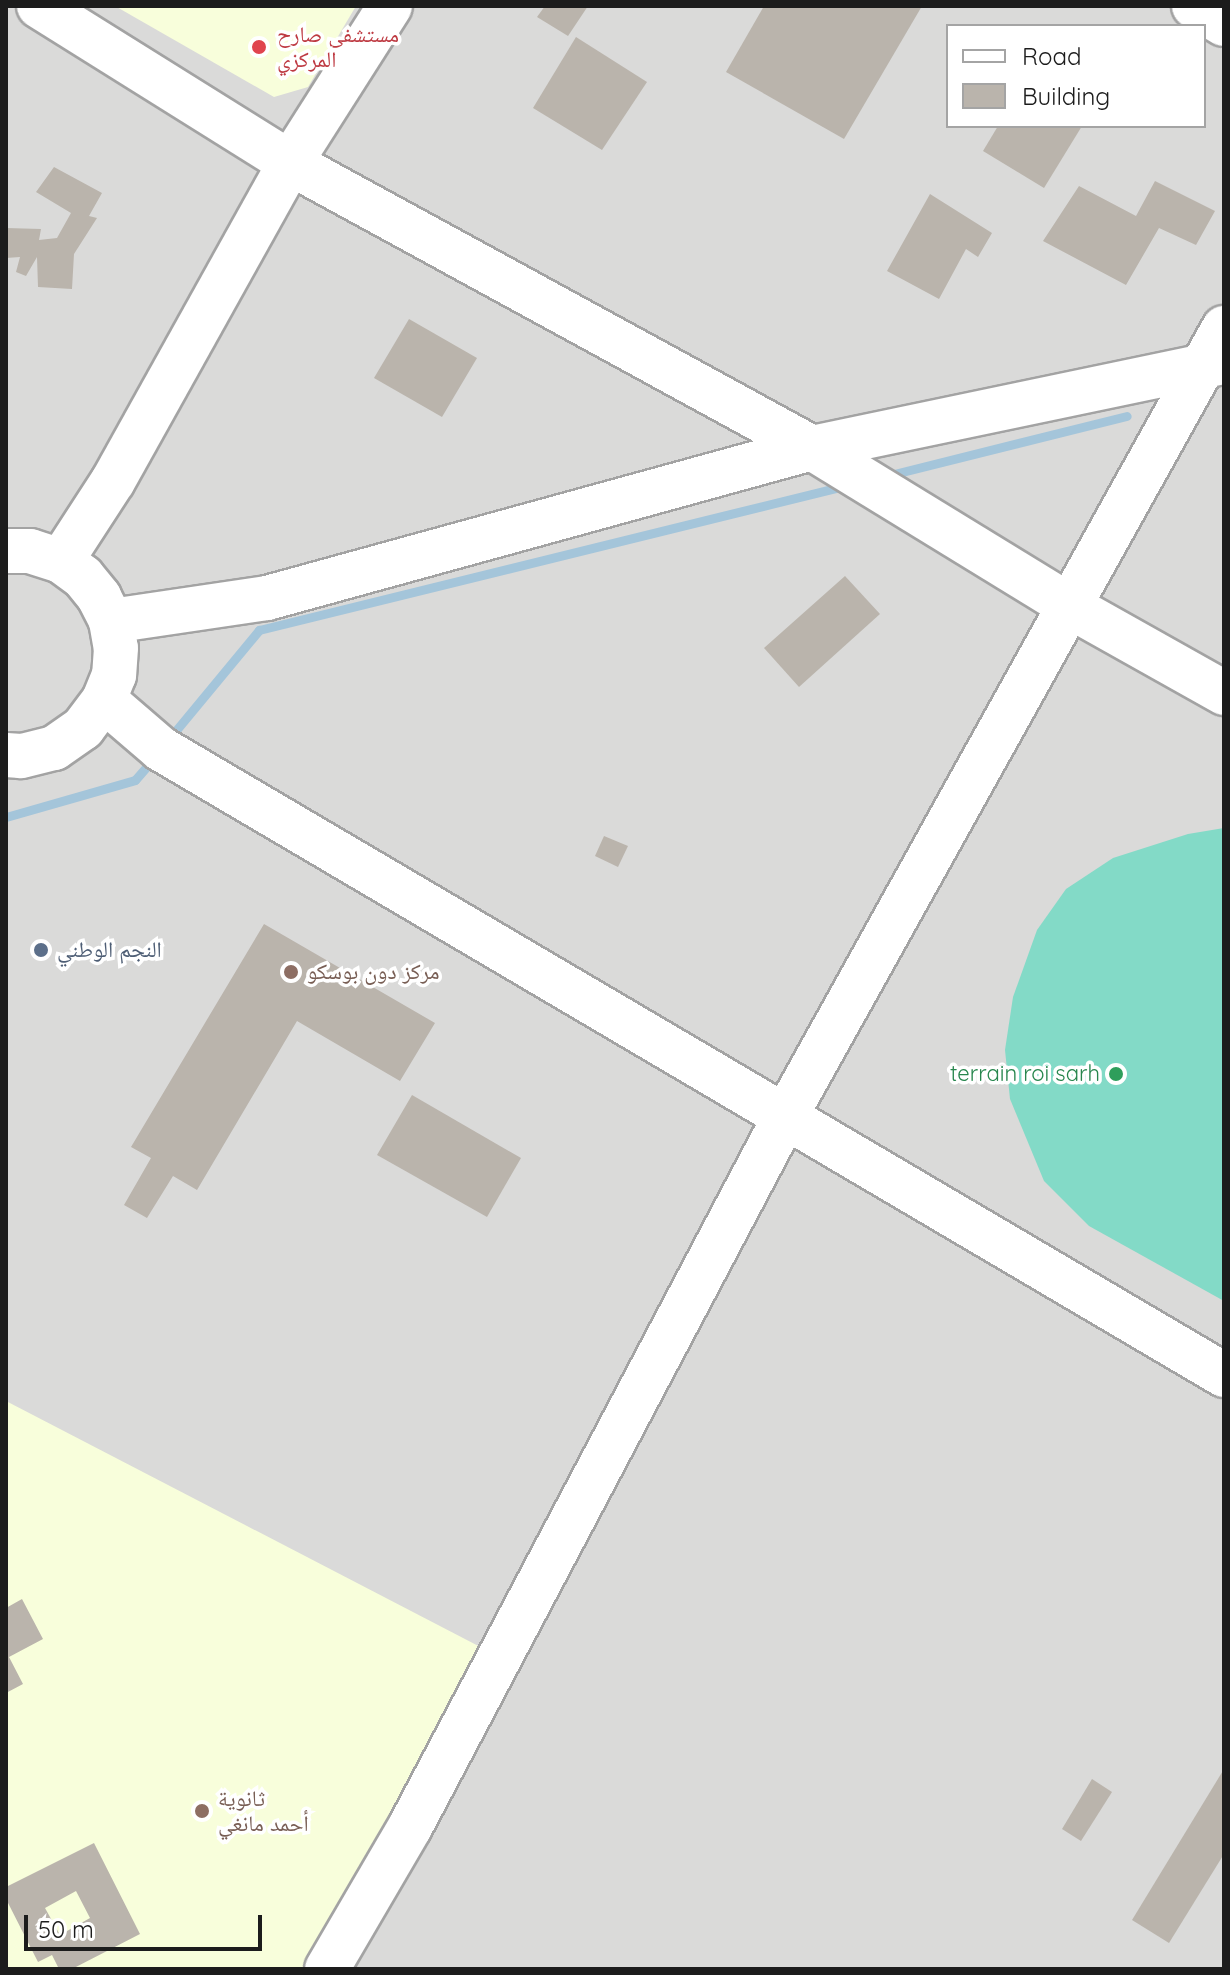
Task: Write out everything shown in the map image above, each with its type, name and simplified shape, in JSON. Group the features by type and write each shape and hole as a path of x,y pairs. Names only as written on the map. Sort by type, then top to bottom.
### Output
{"street":[{"path":"39,6 290,163 812,448 1071,607 1224,693"},
{"path":"61,561 113,481 290,163 390,6"},
{"path":"1194,6 1224,24"},
{"path":"327,1969 410,1827 785,1117 1071,607 1214,364 1224,328"},
{"path":"111,621 267,598 812,448 1214,364"},
{"path":"6,551 30,551 61,561 83,577 99,597 111,621 116,648 114,675 104,700 83,728 54,748 21,756 6,755"},
{"path":"104,700 161,749 1224,1375"}],"shaded area":[{"path":"6,6 1224,6 1224,1969 6,1969"},
{"name":"مستشفى صارح المركزي","path":"115,6 356,6 308,87 274,97"},
{"name":"terrain roi sarh","path":"1224,828 1224,1301 1089,1226 1044,1181 1010,1099 1005,1050 1013,997 1037,930 1066,889 1113,858 1188,834"},
{"name":"ثانوية أحمد مانغي","path":"6,1401 490,1652 306,1969 6,1969"}],"building":[{"path":"545,6 588,6 568,36 537,17"},
{"path":"764,6 922,6 844,139 726,72"},
{"path":"576,37 647,82 602,150 533,108"},
{"path":"997,128 1081,128 1044,188 983,151"},
{"path":"54,167 102,193 89,216 97,218 74,254 72,289 38,287 37,257 26,276 16,272 20,257 6,258 6,228 41,229 39,240 57,238 71,213 36,192"},
{"path":"1155,181 1215,211 1196,245 1159,228 1126,285 1043,241 1079,186 1136,216"},
{"path":"930,194 992,233 978,257 966,249 939,299 887,271"},
{"path":"409,319 477,358 442,417 374,378"},
{"path":"845,576 880,614 799,687 764,648"},
{"path":"604,836 628,846 618,867 595,856"},
{"path":"264,924 435,1023 400,1081 297,1021 197,1190 173,1176 147,1218 124,1205 151,1158 131,1147"},
{"path":"412,1095 521,1158 487,1217 377,1155"},
{"path":"22,1599 43,1639 9,1657 23,1684 6,1693 6,1608"},
{"path":"1224,1769 1224,1854 1169,1943 1132,1920"},
{"path":"1092,1779 1112,1792 1081,1841 1062,1829"},
{"path":"94,1843 140,1934 72,1969 59,1969 52,1955 38,1962 6,1899 6,1887","holes":["76,1891 90,1918 60,1935 45,1908"]}],"waterway":[{"path":"886,476 1127,416"},
{"path":"168,740 259,630 844,486"},
{"path":"6,817 135,780 154,758"}],"place":[{"name":"مستشفى صارح المركزي","path":"259,47"},
{"name":"النجم الوطني","path":"41,950"},
{"name":"مركز دون بوسكو","path":"291,972"},
{"name":"terrain roi sarh","path":"1116,1074"},
{"name":"ثانوية أحمد مانغي","path":"202,1811"}]}
